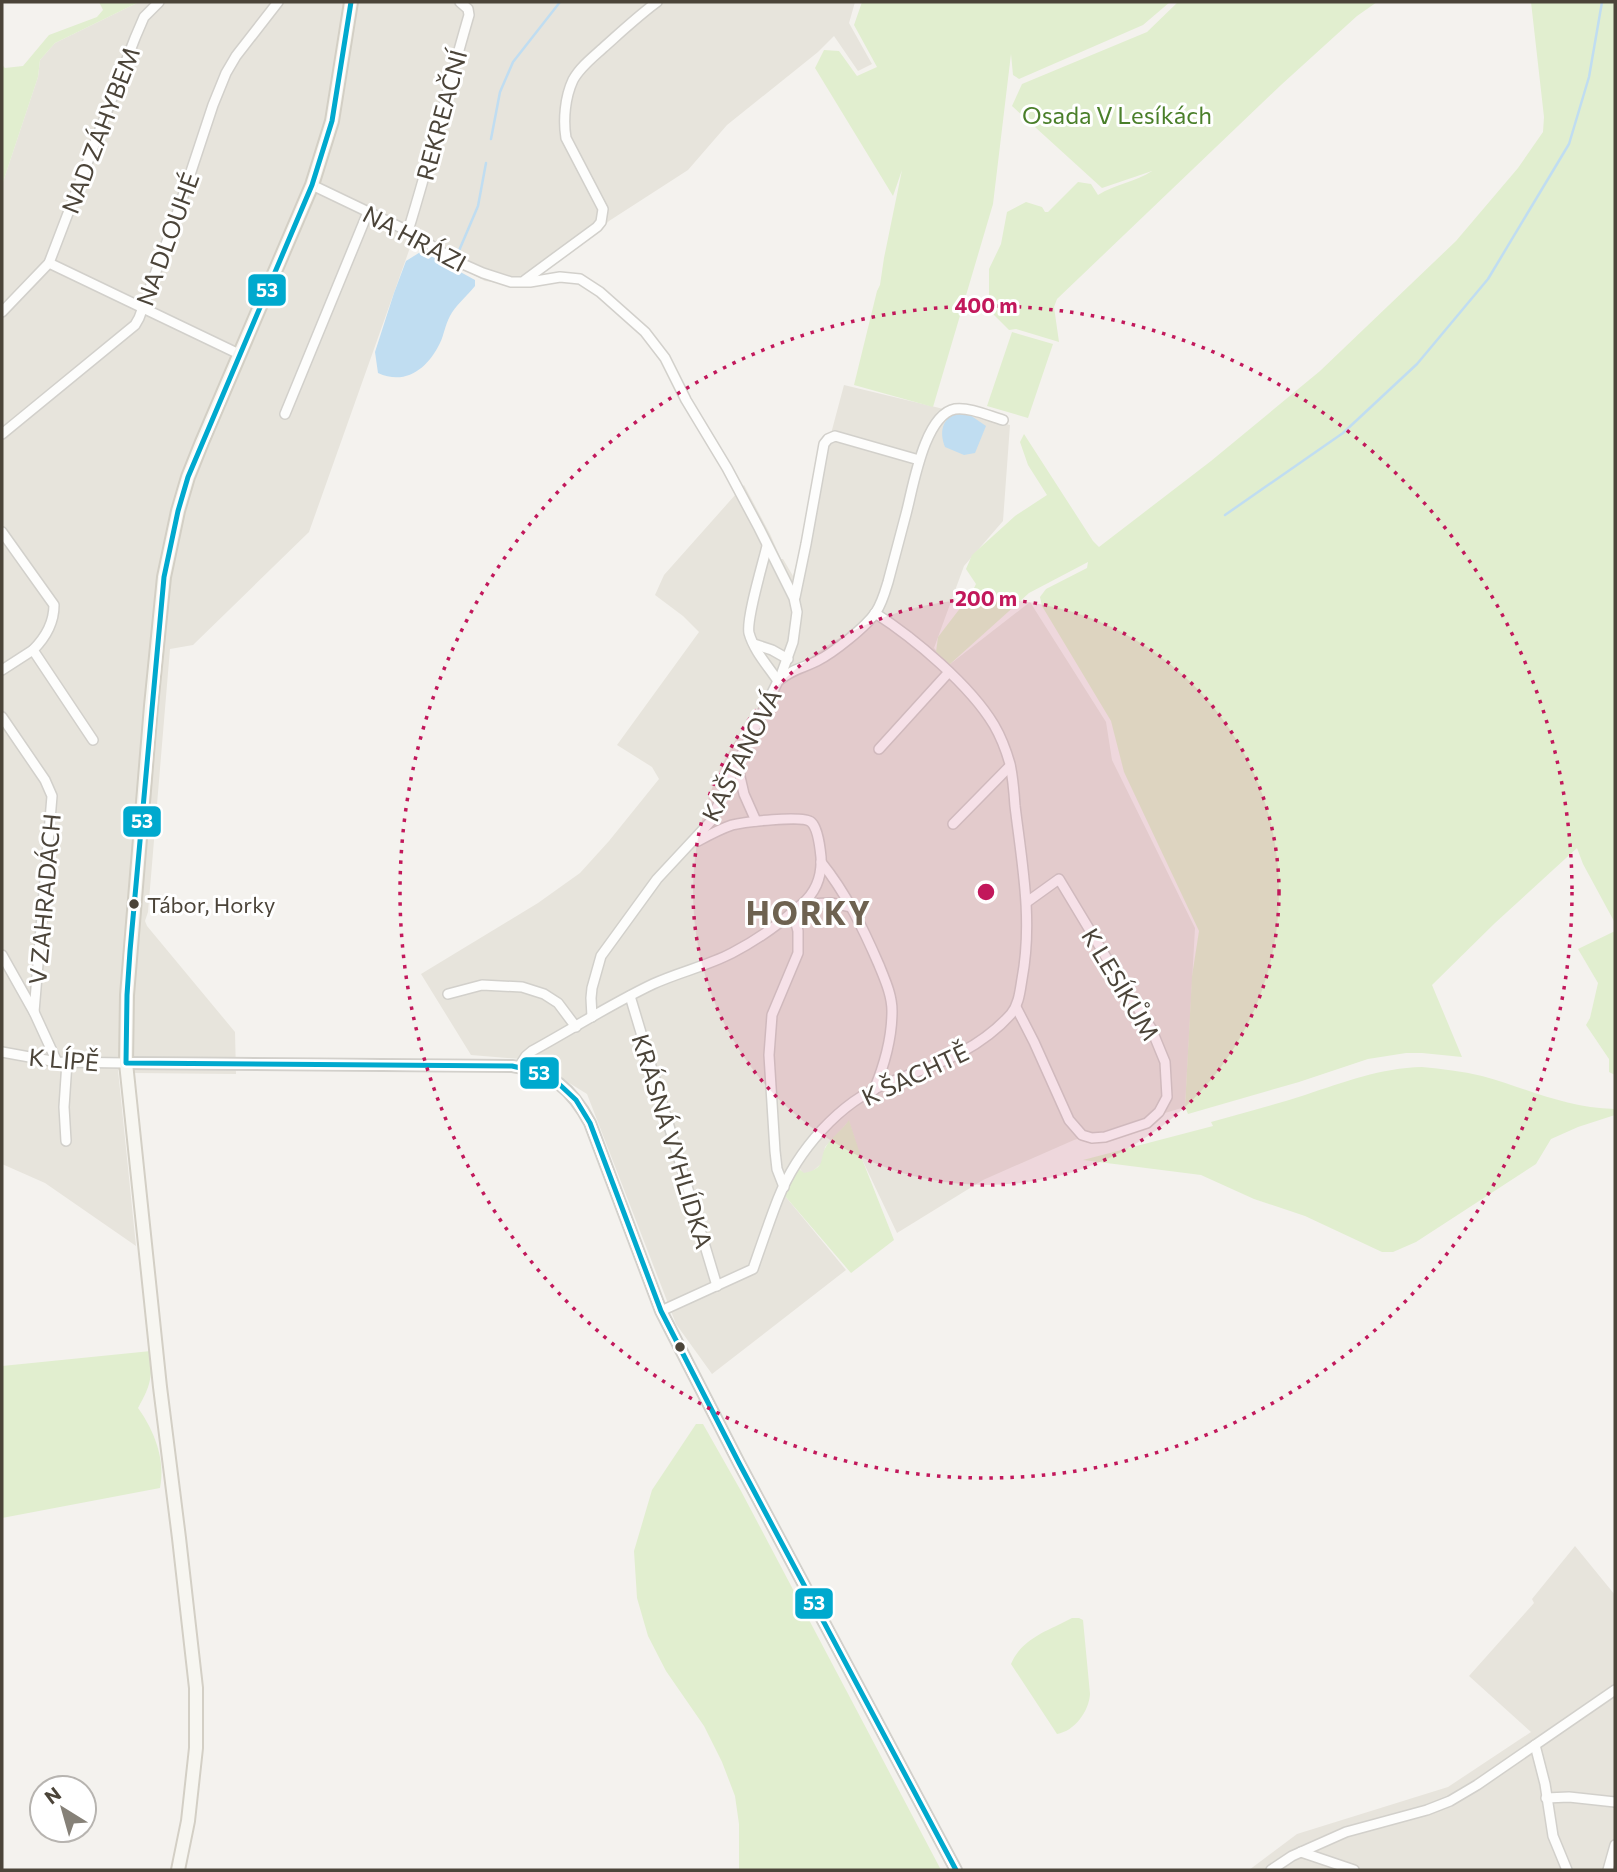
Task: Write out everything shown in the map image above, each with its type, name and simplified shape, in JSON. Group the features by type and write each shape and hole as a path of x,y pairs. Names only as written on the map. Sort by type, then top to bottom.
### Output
{"main road":[{"path":"178,1870 188,1821 196,1748 196,1688 160,1387 126,1063 130,951 152,693 167,562 188,477 312,185 332,121 351,2"}],"street":[{"name":"NAD ZÁHYBEM","path":"49,263 135,38 144,17 159,2"},
{"name":"NA DLOUHÉ","path":"2,433 135,325 226,73 278,2"},
{"name":"REKREAČNÍ","path":"408,231 468,15 468,9 460,2"},
{"path":"521,282 601,222 603,209 566,138 566,102 579,70 633,20 657,2"},
{"name":"NA HRÁZI","path":"312,185 408,231 469,268 511,282 560,277 580,279 600,292 645,332 665,358 794,598"},
{"path":"285,414 368,212"},
{"path":"2,313 49,263 239,354"},
{"name":"KAŠTANOVÁ","path":"592,1017 592,988 601,956 657,879 692,844 710,821 778,681 792,670 822,658 858,631 875,613 888,582 919,460 932,429 952,410 1003,420"},
{"path":"778,681 793,642 797,604 794,598 824,444 835,436 919,460"},
{"path":"2,532 54,605 48,632 33,650 2,670"},
{"path":"767,546 748,630 778,681"},
{"path":"875,613 949,672 980,705 995,725 1004,745 1010,766 1027,902 1026,953 1016,1007"},
{"path":"754,644 788,659"},
{"path":"33,650 93,740"},
{"path":"879,750 949,672"},
{"name":"V ZAHRADÁCH","path":"2,716 45,780 52,796 34,1012"},
{"path":"737,764 744,794 756,821"},
{"path":"953,824 1010,766"},
{"path":"519,1067 532,1051 630,996 666,978 732,953 754,940 803,904 819,881 821,862 817,834 808,820 756,821 732,825 692,844"},
{"path":"821,862 834,877 852,907 885,980 892,1003 890,1032 874,1090"},
{"name":"K LESÍKŮM","path":"1016,1007 1069,1120 1082,1135 1092,1139 1105,1137 1147,1123 1160,1112 1167,1097 1165,1062 1151,1028 1059,879 1027,902"},
{"path":"803,904 831,903 852,907"},
{"path":"784,1187 777,1169 769,1055 772,1016 797,953 798,931 793,912"},
{"path":"2,955 62,1062 66,1141"},
{"path":"448,995 482,985 522,987 558,1003 576,1027"},
{"name":"KRÁSNÁ VYHLÍDKA","path":"630,996 717,1286"},
{"name":"K ŠACHTĚ","path":"661,1311 753,1269 784,1187 824,1128 850,1104 874,1090 977,1045 1016,1007"},
{"name":"K LÍPĚ","path":"2,1052 39,1060 126,1063"},
{"path":"126,1063 519,1067 555,1080 572,1094 599,1144 661,1311 956,1870"},
{"path":"1271,1870 1301,1852 1346,1832 1450,1801 1615,1690"},
{"path":"1535,1745 1553,1836 1567,1870"},
{"path":"1546,1798 1569,1797 1615,1802"},
{"path":"1608,1870 1615,1845"},
{"path":"1301,1852 1354,1870"}],"shaded area":[{"path":"139,2 855,2 849,23 872,64 858,71 834,36 727,125 688,170 609,221 596,234 524,287 485,281 412,242 309,532 193,645 170,649 148,912 145,921 235,1032 236,1074 134,1073 118,1070 136,1246 45,1183 2,1164 2,185 38,77 40,60 55,43"},
{"path":"844,385 1010,425 1003,521 964,566 934,648 949,665 1030,602 1106,722 1112,760 1195,928 1185,1107 1074,1140 983,1180 897,1233 859,1153 849,1121 825,1147 823,1162 813,1171 804,1174 800,1169 785,1196 846,1270 712,1374 676,1324 587,1094 532,1060 471,1055 421,974 538,903 580,873 659,779 652,767 617,745 699,632 655,595 664,575 744,485 781,559 793,576"},
{"path":"1575,1546 1615,1595 1615,1870 1249,1870 1297,1834 1448,1787 1531,1732 1469,1676 1534,1603 1532,1599"}],"green space":[{"path":"99,2 139,2 55,43 40,60 38,77 2,185 2,65 5,68 23,66 49,35 97,17 103,10"},
{"path":"862,2 1170,2 1143,25 1019,79 1013,75 1011,54 993,204 933,407 854,385 880,285 902,170 893,196 815,68 824,50 839,51 857,76 877,67 854,25"},
{"name":"Osada V Lesíkách","path":"1178,2 1377,2 1357,16 1281,85 1057,299 1054,307 1059,342 1016,329 1009,330 989,310 989,269 1001,244 1007,212 1026,202 1048,212 1078,182 1091,184 1098,195 1152,171 1102,188 1012,106 1022,84 1147,32"},
{"path":"1531,2 1615,2 1615,923 1577,848 1432,985 1462,1057 1406,1053 1368,1059 1188,1114 1185,1107 1192,976 1199,931 1124,772 1111,721 1042,606 1040,597 1046,589 1087,568 1088,562 1029,593 949,665 936,652 938,637 976,584 966,569 972,555 1015,516 1047,495 1028,465 1020,442 1024,434 1099,547 1211,461 1320,371 1456,241 1518,168 1543,132 1544,117"},
{"path":"1012,332 1053,344 1028,418 987,406"},
{"path":"1615,931 1615,1075 1609,1072 1609,1059 1586,1025 1598,983 1578,949"},
{"path":"1422,1067 1474,1074 1563,1102 1615,1109 1615,1115 1551,1139 1536,1164 1416,1242 1393,1252 1382,1252 1305,1216 1254,1199 1201,1175 1083,1160 1213,1126 1211,1122 1363,1077"},
{"path":"849,1120 894,1240 851,1273 785,1196 799,1169 804,1173 816,1168 827,1145"},
{"path":"151,1351 150,1381 138,1408 149,1426 160,1456 160,1488 2,1518 2,1366"},
{"path":"696,1424 703,1424 741,1491 941,1870 739,1870 739,1824 735,1796 704,1726 666,1671 648,1636 637,1598 634,1551 652,1490"},
{"path":"1072,1618 1083,1620 1090,1694 1080,1719 1070,1729 1057,1734 1011,1664 1029,1641"}],"water":[{"path":"422,251 475,280 475,286 452,312 440,343 422,367 407,376 378,373 375,352 394,293 406,261"},
{"path":"957,412 967,413 986,426 975,453 964,455 945,447 943,426 948,418"}],"waterway":[{"path":"491,139 500,92 513,62 560,2"},
{"path":"1225,515 1343,433 1417,364 1488,279 1569,144 1589,77 1602,2"},
{"path":"458,253 478,206 486,163"}],"transit line":[{"name":"53","path":"351,2 332,121 312,185 188,477 164,577 130,951 126,1063 512,1066 538,1072 559,1084 576,1100 590,1123 661,1311 956,1870"}],"place":[{"name":"Tábor, Horky","path":"134,904"}],"district":[{"name":"HORKY","path":"809,912"}]}
